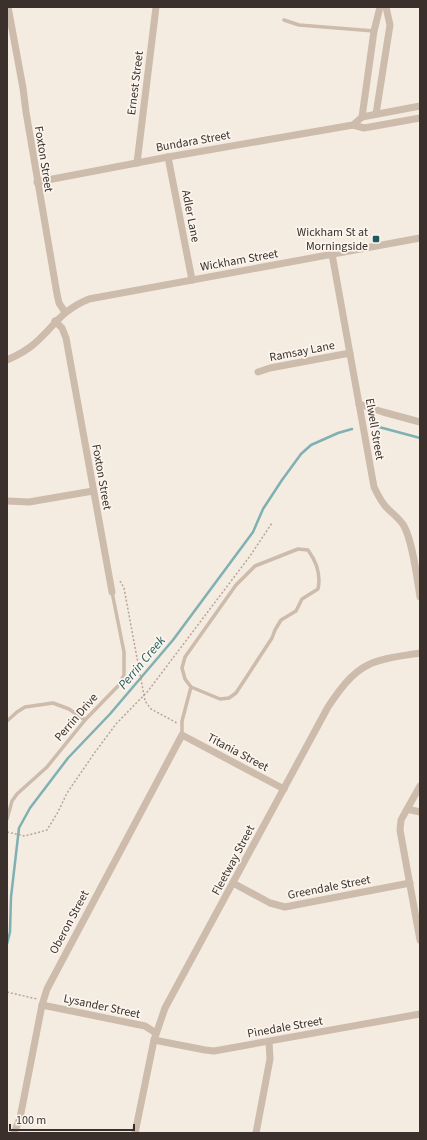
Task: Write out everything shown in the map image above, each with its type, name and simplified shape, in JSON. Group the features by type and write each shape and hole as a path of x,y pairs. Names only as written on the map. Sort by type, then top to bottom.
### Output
{"street":[{"name":"Foxton Street","path":"8,7 57,294 59,303 65,312"},
{"name":"Ernest Street","path":"137,163 156,7"},
{"path":"362,117 374,31 380,7"},
{"path":"376,114 390,25 386,7"},
{"path":"7,52 16,51"},
{"path":"353,125 362,117 420,106"},
{"name":"Bundara Street","path":"37,182 168,157 353,125 364,128 420,118"},
{"name":"Adler Lane","path":"168,157 192,280"},
{"name":"Wickham Street","path":"7,360 35,343 65,312 89,299 420,238"},
{"name":"Elwell Street","path":"332,254 374,487 379,499 404,526 409,539 420,597"},
{"name":"Foxton Street","path":"55,322 62,328 66,338 112,592"},
{"name":"Ramsay Lane","path":"258,372 270,368 350,353"},
{"path":"360,404 420,422"},
{"path":"7,501 29,502 93,491"},
{"name":"Fleetway Street","path":"135,1133 155,1036 165,1008 328,707 350,679 358,671 368,665 384,660 420,653"},
{"name":"Titania Street","path":"182,735 284,789"},
{"name":"Oberon Street","path":"14,1133 20,1118 42,1004 47,988 182,735"},
{"path":"420,786 401,820 400,830 419,927 420,940"},
{"path":"407,809 420,812"},
{"name":"Greendale Street","path":"233,882 270,903 285,907 410,883"},
{"name":"Lysander Street","path":"42,1004 145,1026 155,1036"},
{"name":"Pinedale Street","path":"155,1036 205,1050 214,1051 420,1014"},
{"path":"256,1133 270,1059 269,1042"}],"lane":[{"path":"284,20 299,25 374,31"},
{"path":"298,549 308,550 314,558 320,580 318,589 302,599 296,611 281,620 272,638 236,693 229,698 220,699 191,687 185,680 182,668 185,657 236,585 255,566 298,549"},
{"name":"Perrin Drive","path":"7,819 12,801 17,794 47,767 85,720 118,686 124,675 124,652 112,592"},
{"path":"182,735 182,721 191,687"},
{"path":"7,721 17,712 25,708 53,703 69,709 85,720"}],"path":[{"path":"7,832 26,836 47,830 67,793 93,755 116,724 144,696 250,556 272,523"},
{"path":"120,581 124,588 145,701 151,709 182,726"},
{"path":"7,992 38,999 42,1004"}],"waterway":[{"name":"Perrin Creek","path":"379,427 420,438"},
{"name":"Perrin Creek","path":"7,944 10,932 11,897 19,828 30,808 68,758 110,714 173,640 253,532 263,509 301,454 311,445 338,433 352,429"}],"place":[{"name":"Wickham St at Morningside","path":"376,239"}]}
